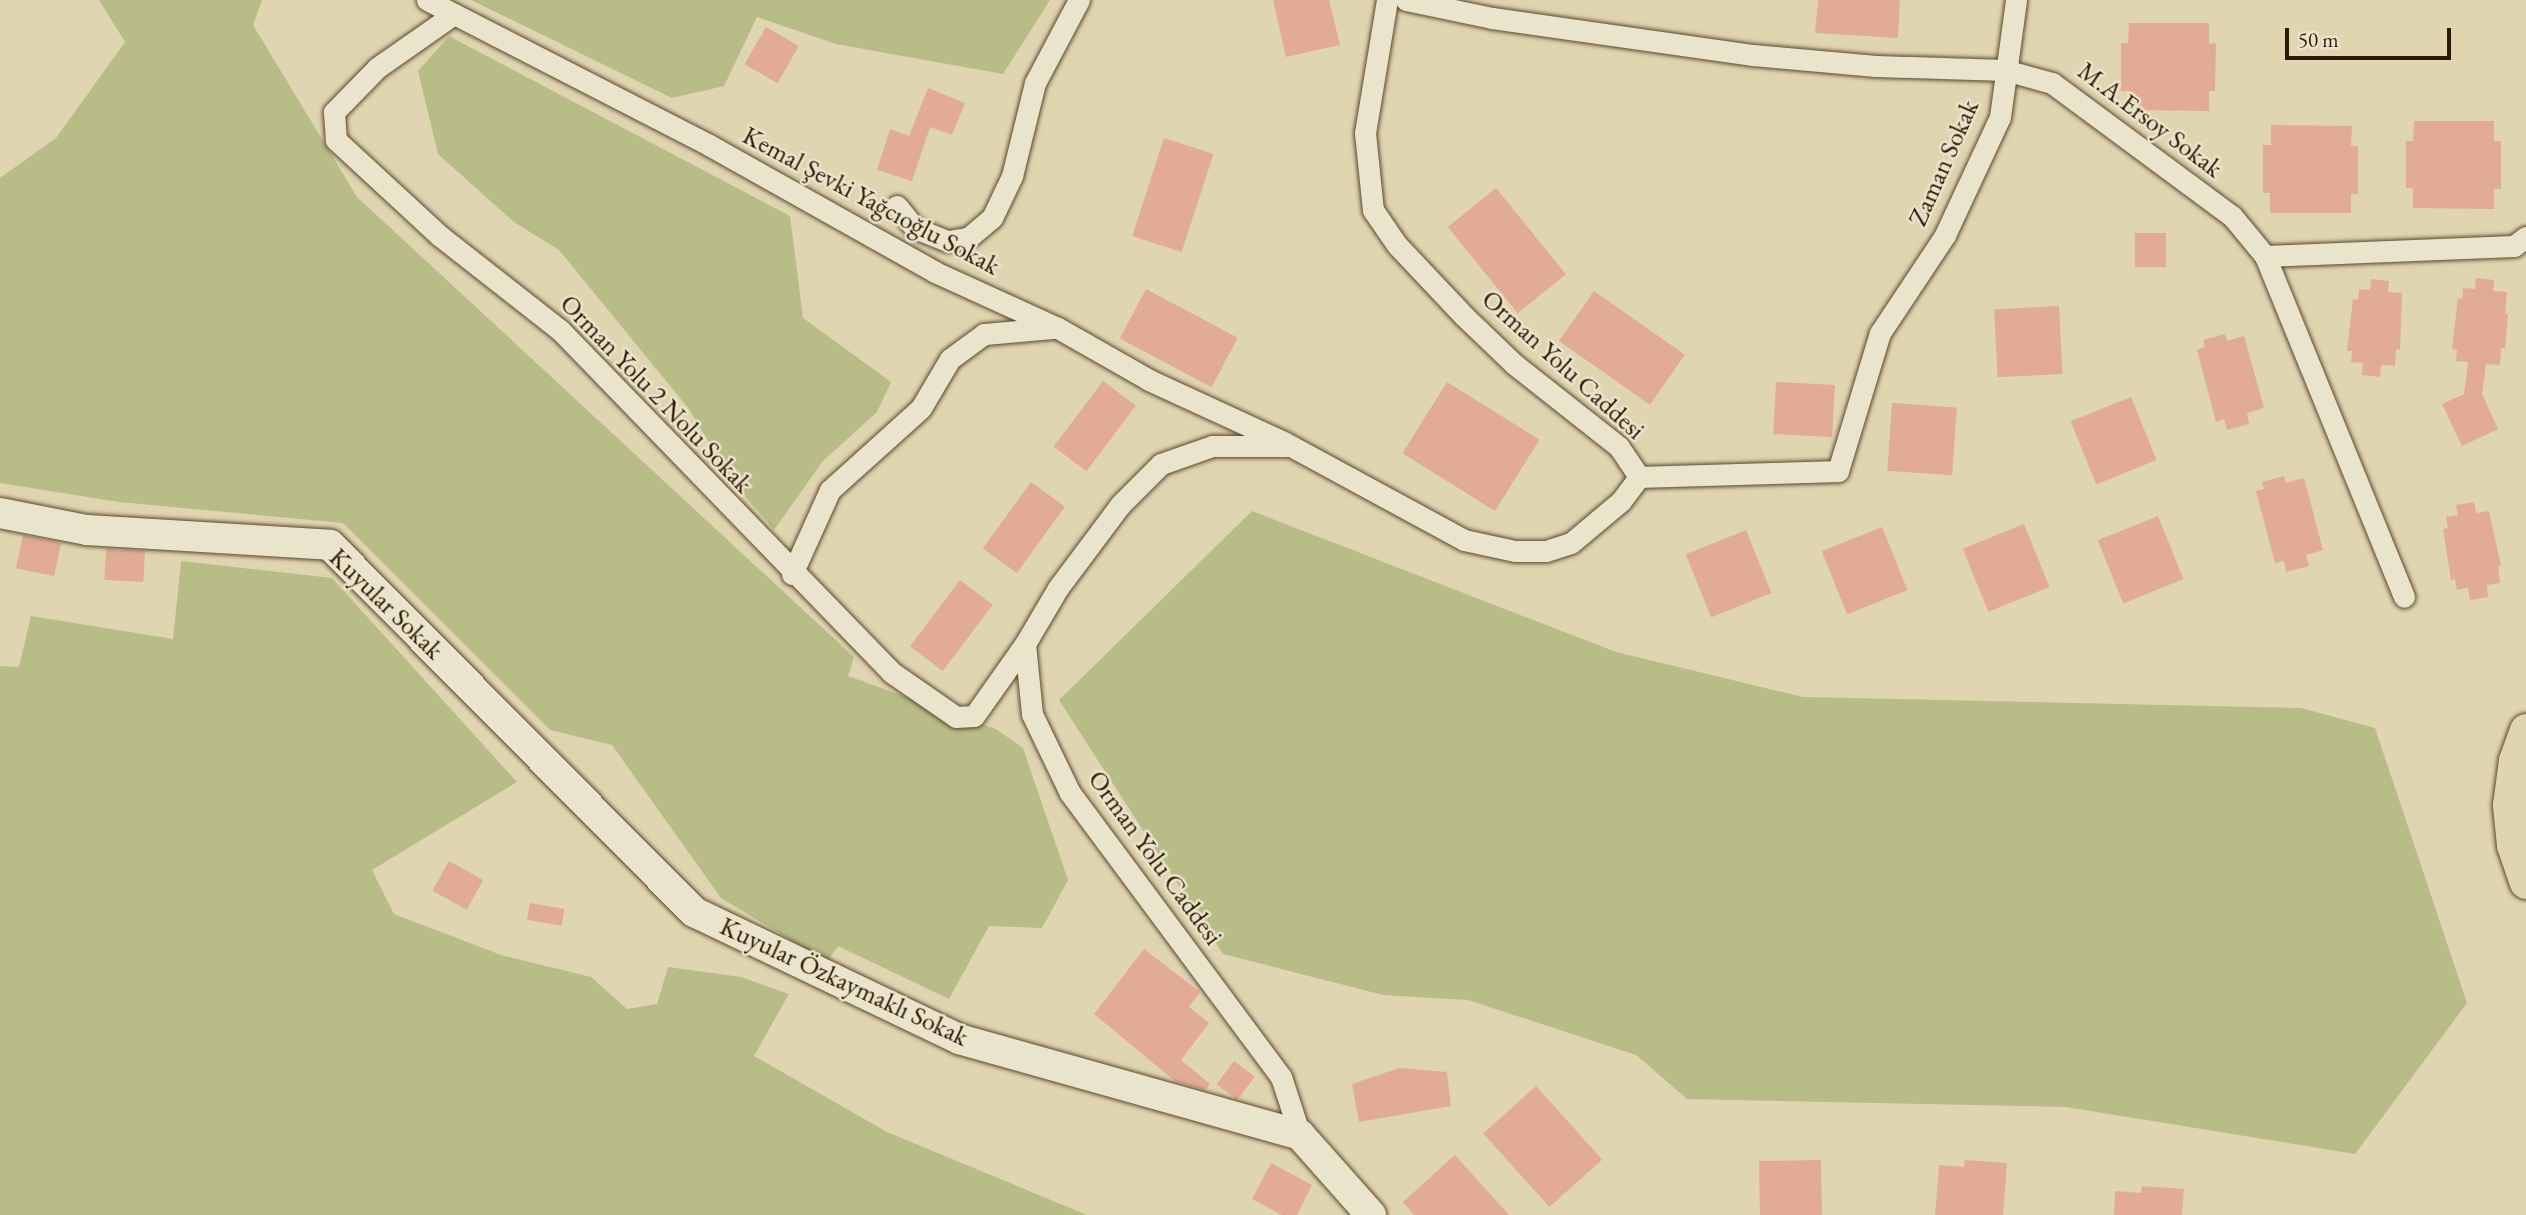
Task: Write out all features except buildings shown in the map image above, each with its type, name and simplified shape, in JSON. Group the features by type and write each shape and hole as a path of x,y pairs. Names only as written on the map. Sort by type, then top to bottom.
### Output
{"main road":[{"path":"2522,750 2509,805 2513,845 2526,882"}],"street":[{"name":"Kemal Şevki Yağcıoğlu Sokak","path":"427,0 709,145 935,272 1058,328 1149,380 1291,446"},
{"path":"897,206 915,228 948,242 968,238 992,218 1012,176 1035,83 1079,0"},
{"name":"Orman Yolu Caddesi","path":"1300,1135 1281,1077 1070,793 1032,714 1025,644 1058,588 1120,505 1161,464 1212,446 1291,446 1464,540 1515,551 1546,551 1571,543 1605,517 1639,477 1619,447 1514,364 1464,316 1397,245 1373,210 1365,132 1387,0"},
{"name":"M.A.Ersoy Sokak","path":"1406,0 1492,18 1753,55 1877,66 2005,70 2052,83 2232,216 2265,256 2404,597"},
{"name":"Zaman Sokak","path":"1639,477 1838,471 1880,333 1945,235 2000,117 2016,0"},
{"name":"Orman Yolu 2 Nolu Sokak","path":"454,14 377,68 334,112 336,140 440,236 560,330 792,574 891,672 956,716 974,716 985,707 1025,644"},
{"path":"2265,256 2522,244"},
{"path":"792,574 830,490 921,408 950,359 984,334 1058,328"},
{"name":"Kuyular Sokak","path":"0,513 87,530 330,545 588,806"},
{"name":"Kuyular Özkaymaklı Sokak","path":"588,806 694,912 959,1039 1300,1135"},
{"path":"1300,1135 1371,1215"}],"green space":[{"path":"99,0 262,0 253,25 357,197 854,657 848,676 996,729 1023,748 1068,880 1042,928 989,926 949,999 838,946 827,962 721,898 612,745 550,730 343,523 119,502 0,483 0,178 56,138 125,42"},
{"path":"471,0 1050,0 1003,74 836,44 757,17 724,86 672,98"},
{"path":"449,36 790,216 803,318 891,382 877,412 823,461 774,530 732,481 689,409 559,250 514,222 438,154 418,71"},
{"path":"1252,511 1616,652 1803,697 2301,708 2375,728 2467,1003 2355,1154 2066,1107 1687,1099 1636,1055 1468,1000 1383,995 1223,954 1059,700"},
{"path":"181,561 332,578 517,782 372,870 394,914 501,955 591,977 627,1009 657,1004 668,967 741,977 789,994 754,1056 887,1132 1087,1215 0,1215 0,666 19,667 31,616 173,639"}]}
